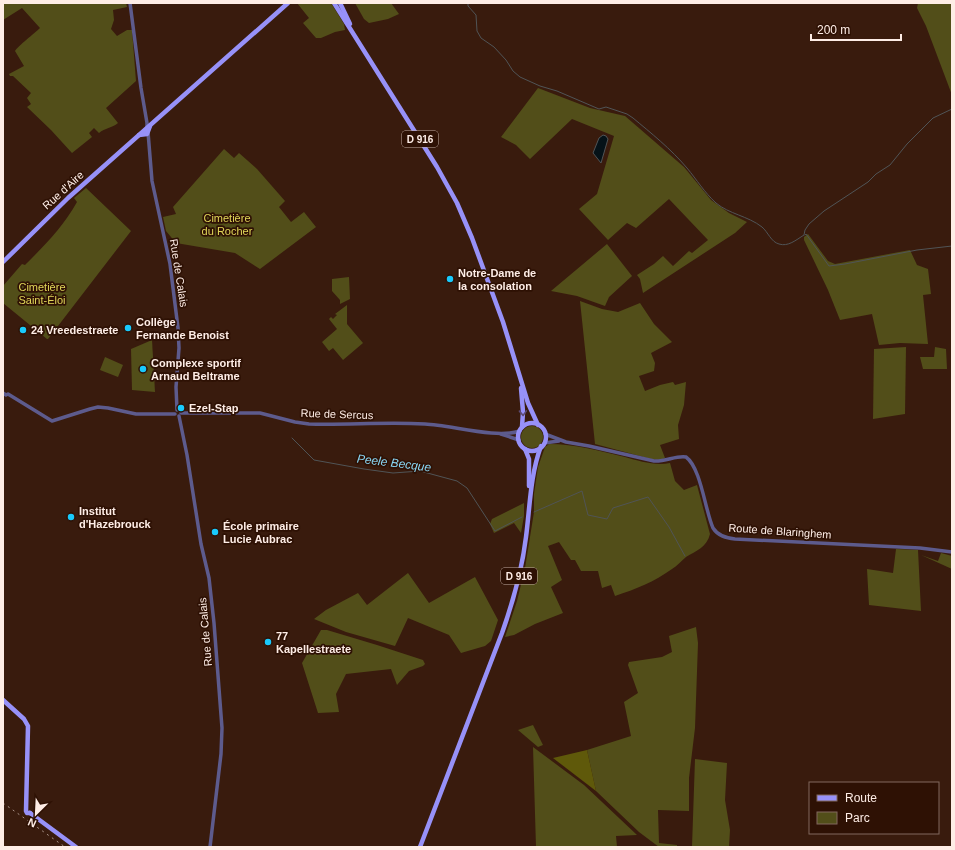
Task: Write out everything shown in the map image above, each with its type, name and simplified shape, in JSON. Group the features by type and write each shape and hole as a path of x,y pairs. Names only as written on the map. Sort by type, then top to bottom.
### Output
{"main road":[{"name":"Rue d'Aire","path":"3,262 56,209 288,3"},
{"name":"D 916","path":"334,3 437,167 457,203 472,238 503,322 529,407 538,425"},
{"name":"D 916","path":"340,3 360,43"},
{"name":"D 916","path":"518,371 522,402 521,429"},
{"path":"529,424 538,425 542,428 545,434 543,445 533,450 525,449 519,440 521,429 529,424"},
{"name":"D 916","path":"420,847 511,606 525,548 530,495 536,463 543,445"},
{"name":"D 916","path":"525,449 529,459 530,495"},
{"path":"3,700 24,719 28,729 27,797 29,810 76,847"}],"street":[{"name":"Rue de Calais","path":"130,3 146,129 149,140 152,181 169,260 177,322 179,348 176,390 178,413 187,455 208,578 214,624 222,732 222,754 210,847"},
{"name":"Rue de Sercus","path":"6,394 52,421 87,409 98,407 140,414 260,413 308,424 425,424 511,433 521,429"},
{"name":"Rue de Sercus","path":"493,432 519,440"},
{"name":"Route de Blaringhem","path":"545,434 566,442"},
{"name":"Route de Blaringhem","path":"543,445 551,441 566,442 654,461 682,456 686,457 697,474 713,528 717,534 724,537 920,548 952,552"}],"green space":[{"path":"3,3 126,3 127,7 113,10 114,20 111,29 117,36 127,30 132,30 136,81 106,108 118,123 99,133 94,128 89,133 92,137 72,153 27,107 31,104 27,98 31,93 9,74 24,66 15,51 40,28 22,8 3,20"},
{"path":"297,3 331,3 344,24 345,30 335,32 321,38 316,38 303,23 309,18"},
{"path":"355,3 391,3 399,14 388,19 369,23 364,19"},
{"path":"918,3 952,3 952,95 926,26 917,8"},
{"path":"538,88 590,108 625,116 684,167 711,200 729,213 747,222 735,233 643,293 640,279 637,275 663,256 673,266 689,251 692,253 708,240 669,199 636,228 627,223 608,240 579,209 597,194 614,136 572,119 530,159 516,145 501,137"},
{"name":"Cimetière du Rocher","path":"224,149 234,158 239,153 257,169 285,201 279,207 291,222 304,212 316,227 260,269 235,253 176,243 166,231 163,217 176,214 173,207"},
{"name":"Cimetière Saint-Éloi","path":"86,188 131,231 47,339 3,303 3,286 22,264 25,265 40,250 66,220 77,202 74,198"},
{"path":"808,234 828,261 835,264 910,250 917,265 928,269 931,294 923,295 928,344 900,343 879,345 872,314 840,320 828,290 804,240 804,237"},
{"path":"607,244 632,276 609,297 605,306 577,296 551,291"},
{"path":"349,277 350,299 340,304 340,300 332,291 332,279"},
{"path":"580,301 602,309 618,312 640,303 654,324 672,342 651,353 655,363 654,371 639,376 645,391 673,382 675,385 686,382 684,405 678,425 679,439 660,445 665,458 660,460 651,459 595,444"},
{"path":"347,305 347,324 363,343 343,360 333,348 329,351 322,342 337,329 329,319 331,317 333,319 337,315 335,314"},
{"name":"Complexe sportif Arnaud Beltrame","path":"152,340 155,392 132,390 131,349"},
{"path":"906,347 905,414 873,419 874,349"},
{"path":"935,347 946,349 947,369 923,369 920,357 934,357"},
{"path":"105,357 123,365 118,377 100,370"},
{"path":"532,426 540,429 543,437 540,445 532,448 524,445 521,437 524,429"},
{"path":"549,444 587,448 647,463 670,463 675,481 684,490 697,485 710,534 704,545 665,574 645,585 615,596 611,585 602,588 598,571 581,571 575,560 571,560 559,542 548,546 562,580 551,587 563,613 535,624 514,635 505,637 517,601 525,568 534,512 534,494 538,467 545,447"},
{"path":"524,503 524,516 521,533 514,523 494,533 490,524 492,519"},
{"path":"896,549 918,550 921,611 869,605 867,569 893,573"},
{"path":"941,553 952,556 952,569 921,555 938,561"},
{"path":"408,573 429,603 475,577 498,620 491,641 485,646 461,653 449,635 408,618 395,646 346,632 314,619 326,610 358,593 367,605"},
{"path":"696,627 698,643 695,728 689,778 689,811 658,810 659,843 677,845 677,847 659,847 639,832 596,791 587,750 631,736 624,702 638,693 628,665 629,662 662,657 672,652 669,636"},
{"path":"321,630 327,630 423,660 425,664 409,671 397,685 391,669 346,674 336,694 339,712 318,713 302,663"},
{"path":"533,725 543,745 538,747 518,730"},
{"path":"533,747 584,785 637,835 616,836 617,847 536,847"},
{"path":"695,759 727,763 725,800 730,830 729,847 692,847"}],"shaded area":[{"path":"603,135 608,139 601,163 593,153 599,138"},
{"path":"587,750 596,791 553,758"}],"waterway":[{"path":"468,3 468,6 476,15 477,31 481,38 494,47 506,60 513,71 520,77 599,109 606,107 627,114 654,135 674,154 716,203 727,210 757,223 776,243 782,245 789,244 804,235 809,224 824,211 868,182 876,174 890,165 907,144 933,118 952,109"},
{"path":"805,235 806,234 829,266 917,250 952,246"},
{"name":"Peele Becque","path":"292,438 314,460 393,473 420,471 457,481 467,488 495,531 522,517"},
{"name":"Peele Becque","path":"534,512 582,491 588,515 607,519 613,508 648,497 669,527 685,556"}],"railway":[{"path":"3,803 65,847"}],"place":[{"name":"Notre-Dame de la consolation","path":"450,279"},
{"name":"Collège Fernande Benoist","path":"128,328"},
{"name":"24 Vreedestraete","path":"23,330"},
{"name":"Complexe sportif Arnaud Beltrame","path":"143,369"},
{"name":"Ezel-Stap","path":"181,408"},
{"name":"Institut d'Hazebrouck","path":"71,517"},
{"name":"École primaire Lucie Aubrac","path":"215,532"},
{"name":"77 Kapellestraete","path":"268,642"}]}
